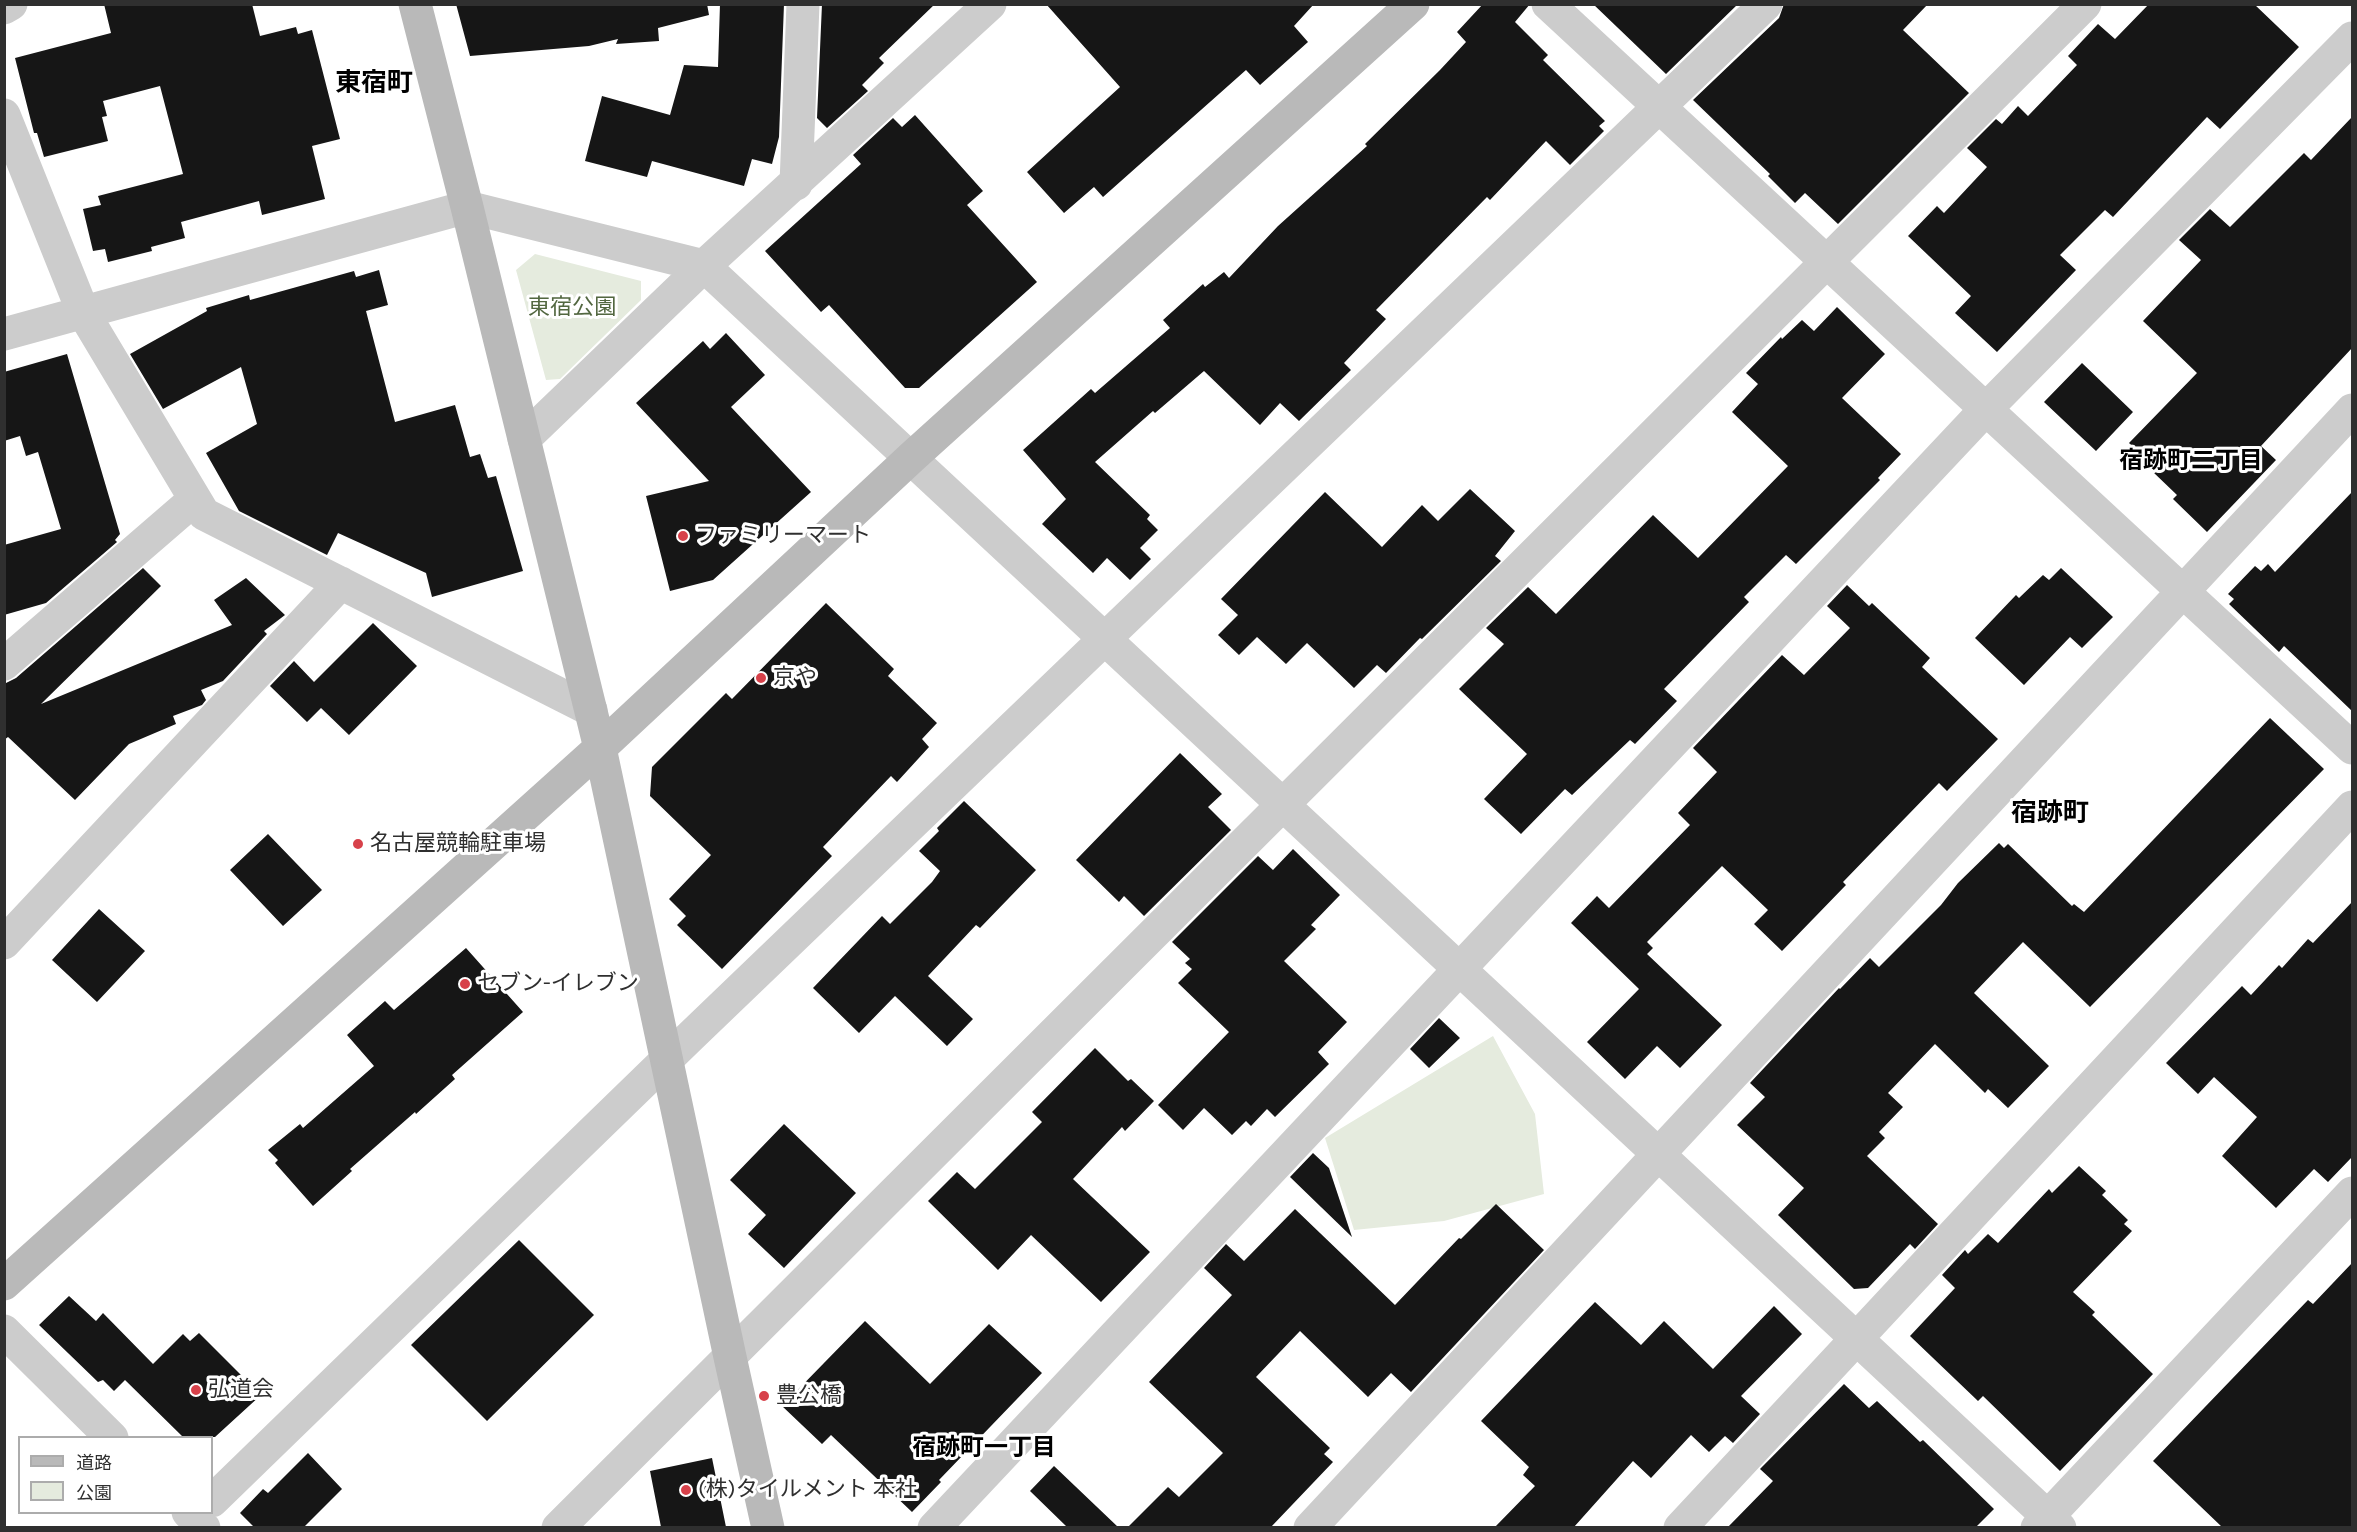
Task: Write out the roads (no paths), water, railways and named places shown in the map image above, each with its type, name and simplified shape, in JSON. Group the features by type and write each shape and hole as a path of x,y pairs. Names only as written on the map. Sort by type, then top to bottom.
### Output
{"street":[{"path":"4,8 11,4"},
{"path":"415,4 600,748 768,1527"},
{"path":"796,184 803,4"},
{"path":"524,439 704,266 990,4"},
{"path":"4,1284 600,748 912,457 1413,4"},
{"path":"1548,4 2352,748"},
{"path":"213,1500 668,1059 1766,4"},
{"path":"558,1527 2085,4"},
{"path":"934,1527 1986,409 2352,38"},
{"path":"4,115 83,312 204,514 591,710"},
{"path":"4,334 467,207 704,266 1856,1337 2048,1524 2352,1193"},
{"path":"1310,1527 2352,410"},
{"path":"4,664 195,499"},
{"path":"4,944 341,584"},
{"path":"1680,1527 2352,807"},
{"path":"4,1331 111,1436"}],"place":[{"name":"ファミリーマート","path":"683,536"},
{"name":"京や","path":"761,678"},
{"name":"名古屋競輪駐車場","path":"358,844"},
{"name":"セブン-イレブン","path":"465,984"},
{"name":"弘道会","path":"196,1390"},
{"name":"豊公橋","path":"764,1396"},
{"name":"(株)タイルメント 本社","path":"686,1490"}],"district":[{"name":"東宿町","path":"374,84"},
{"name":"宿跡町二丁目","path":"2191,461"},
{"name":"宿跡町","path":"2050,814"},
{"name":"宿跡町一丁目","path":"984,1448"}],"park label":[{"name":"東宿公園","path":"572,308"}]}
